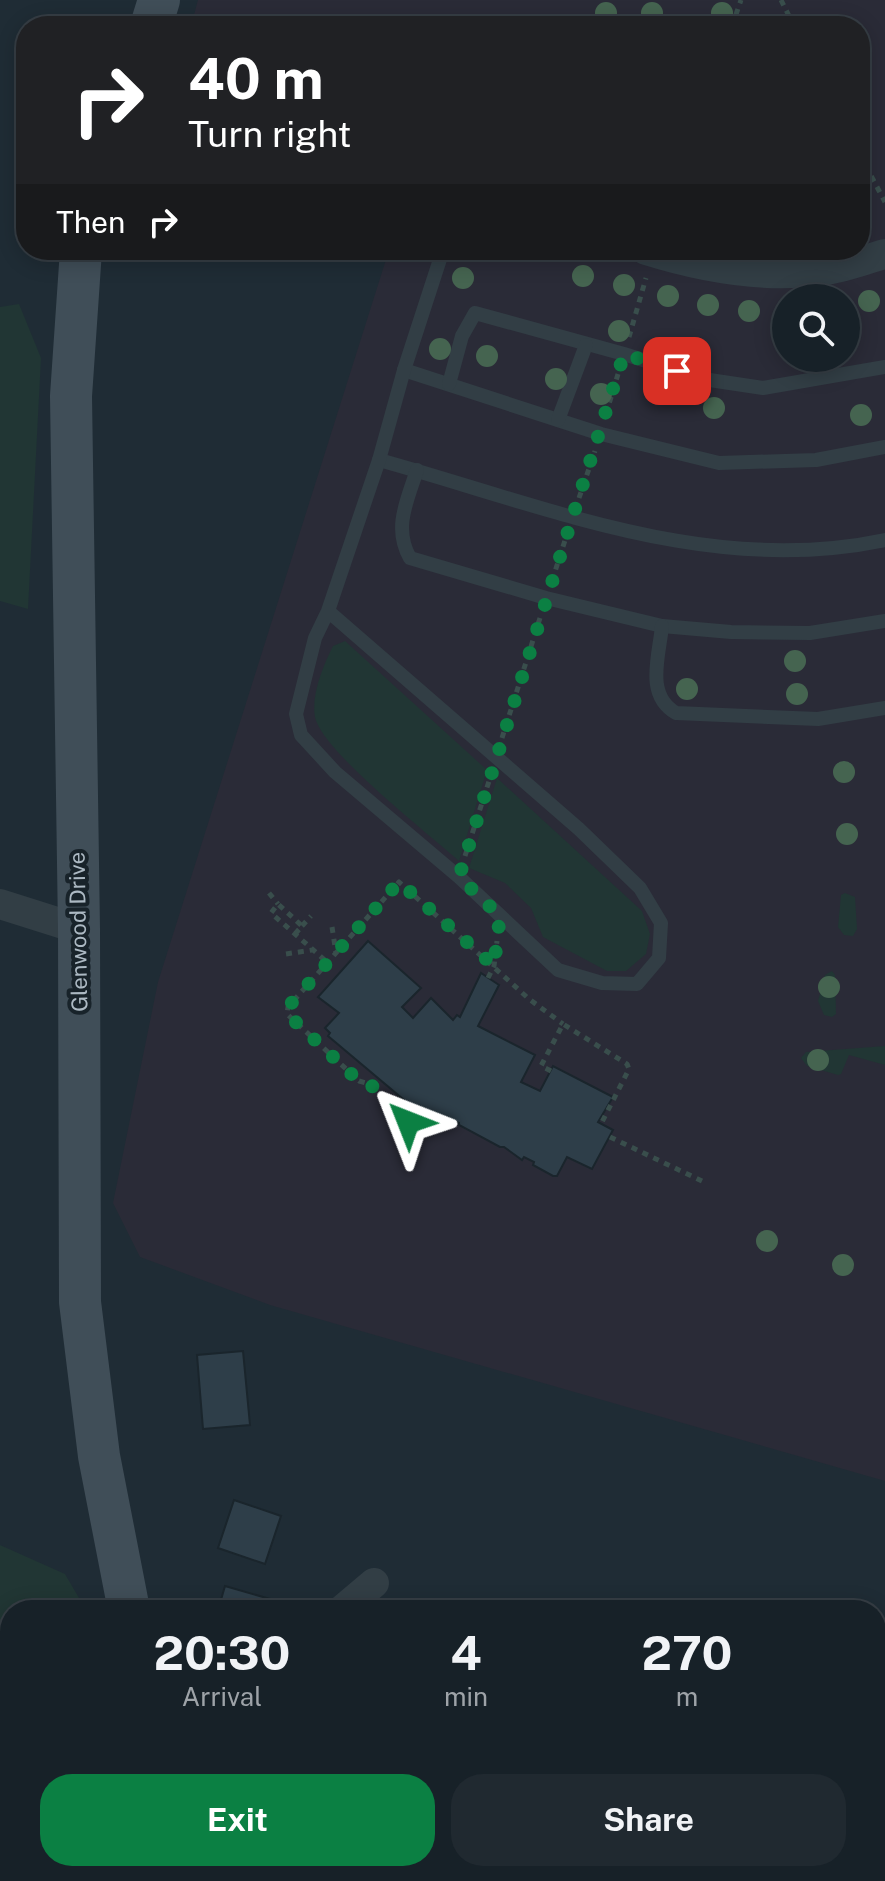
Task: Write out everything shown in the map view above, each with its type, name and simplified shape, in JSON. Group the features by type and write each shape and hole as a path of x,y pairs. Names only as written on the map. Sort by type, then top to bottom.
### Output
{"street":[{"name":"Glenwood Drive","path":"80,260 71,396 79,929 80,1302 99,1456 127,1600"},
{"path":"697,260 770,274 821,271 862,260"},
{"path":"0,904 79,929"},
{"path":"354,1600 374,1583"}],"lane":[{"path":"328,611 579,829 640,888 661,923 659,958 637,984 602,983 558,970 459,877 335,772 301,735 296,714 315,638 328,611 379,460 440,260"},
{"path":"449,384 462,336 475,313 703,379 763,388 885,367"},
{"path":"558,420 586,345"},
{"path":"404,370 601,434 719,463 816,460 885,447"},
{"path":"379,460 652,539 745,550 848,548 885,540"},
{"path":"417,470 402,517 401,542 410,558 546,598 662,626 731,632 810,633 885,621"},
{"path":"662,626 656,688 664,706 676,713 818,719 885,708"}],"path":[{"path":"870,174 885,202"},
{"path":"459,877 601,434 648,260"},
{"path":"417,1113 408,1122 370,1084 359,1081 287,1014 288,1007 399,882 529,999 627,1064 629,1069 601,1124"},
{"path":"269,893 302,926"},
{"path":"278,904 271,913 327,962"},
{"path":"295,934 311,916"},
{"path":"488,978 494,966 500,916"},
{"path":"332,927 336,953"},
{"path":"286,954 313,950"},
{"path":"551,1071 541,1066 563,1024"},
{"path":"610,1137 702,1181"}],"shaded area":[{"path":"198,0 885,0 885,1481 270,1305 140,1257 113,1203 158,982 386,260 870,260 870,16 194,16"}],"green space":[{"path":"19,304 41,358 28,609 0,601 0,307"},
{"path":"345,641 487,770 459,861 356,770 322,732 315,717 316,690 333,646"},
{"path":"497,778 642,911 650,934 646,954 626,971 607,971 543,937 531,908 505,883 469,868"},
{"path":"845,893 855,897 857,929 853,936 844,935 838,927 841,895"},
{"path":"832,971 835,975 836,1014 832,1017 824,1015 818,1001 825,975"},
{"path":"885,1046 885,1065 849,1055 838,1075 807,1066 801,1058 806,1052"},
{"path":"0,1545 65,1574 80,1600 0,1600"}],"building":[{"path":"368,941 421,988 402,1007 413,1018 431,998 453,1020 457,1015 460,1017 481,973 499,985 478,1026 535,1055 521,1082 540,1091 553,1066 613,1097 598,1122 613,1130 592,1169 567,1157 557,1176 553,1176 533,1165 534,1162 524,1157 522,1160 459,1123 447,1118 442,1126 408,1108 410,1105 328,1036 330,1033 325,1028 339,1013 318,997"},
{"path":"243,1351 250,1425 203,1429 197,1355"},
{"path":"234,1500 281,1516 265,1564 218,1548"},
{"path":"225,1586 270,1599 270,1600 221,1600"}],"route":[{"path":"408,1122 370,1084 359,1081 287,1014 288,1007 399,882 494,966 500,916 459,877 624,354 677,371"}]}
